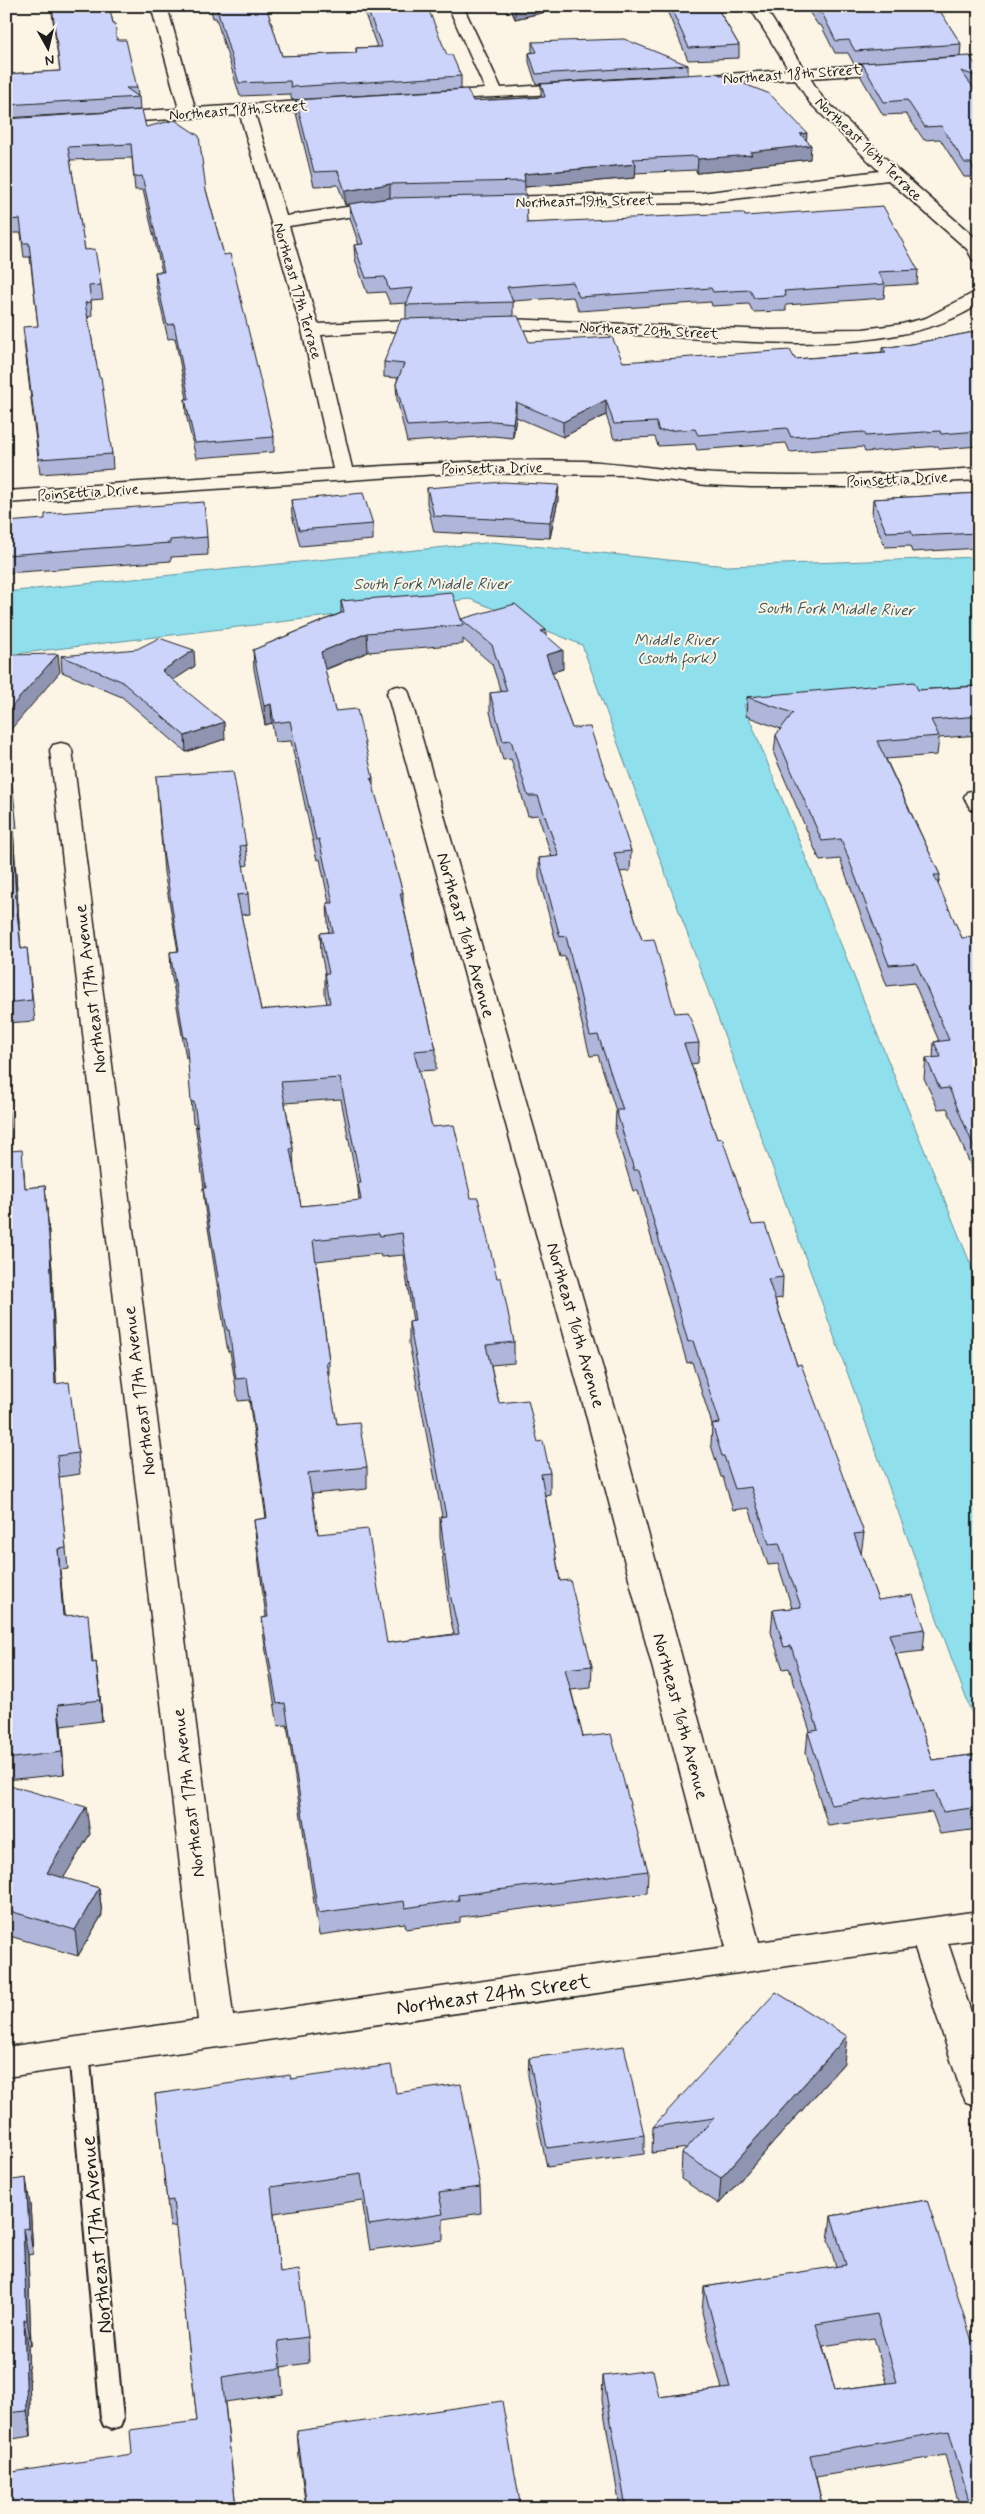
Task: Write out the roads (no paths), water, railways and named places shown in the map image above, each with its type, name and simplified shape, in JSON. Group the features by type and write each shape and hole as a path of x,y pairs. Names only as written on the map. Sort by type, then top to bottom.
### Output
{"street":[{"path":"159,6 188,113"},
{"path":"455,6 495,94"},
{"name":"Northeast 16th Terrace","path":"756,6 816,100 892,174 975,247 979,256"},
{"name":"Northeast 18th Street","path":"682,82 979,62"},
{"path":"416,98 593,87"},
{"name":"Northeast 18th Street","path":"92,119 346,103"},
{"name":"Northeast 17th Terrace","path":"246,109 311,330 344,474"},
{"name":"Northeast 19th Street","path":"476,202 701,198 892,174"},
{"path":"279,222 400,205"},
{"name":"Northeast 20th Street","path":"311,330 458,324 595,326 760,337 850,335 916,327 956,312 979,295"},
{"name":"Poinsettia Drive","path":"6,497 344,474 518,466 624,469 716,480 826,482 898,480 979,474"},
{"name":"Northeast 16th Avenue","path":"398,693 600,1412 746,1958"},
{"name":"Northeast 17th Avenue","path":"61,750 217,2032"},
{"name":"Northeast 24th Street","path":"6,2062 979,1925"},
{"path":"927,1932 979,2090"}],"lane":[{"name":"Northeast 17th Avenue","path":"79,2052 112,2419"}],"water":[{"name":"Middle River (south fork)","path":"494,542 727,566 979,557 979,685 744,705 979,1285 979,1720 974,1720 582,645 470,599 6,655 6,592"}],"water label":[{"name":"South Fork Middle River","path":"432,583"},
{"name":"South Fork Middle River","path":"836,608"}]}
